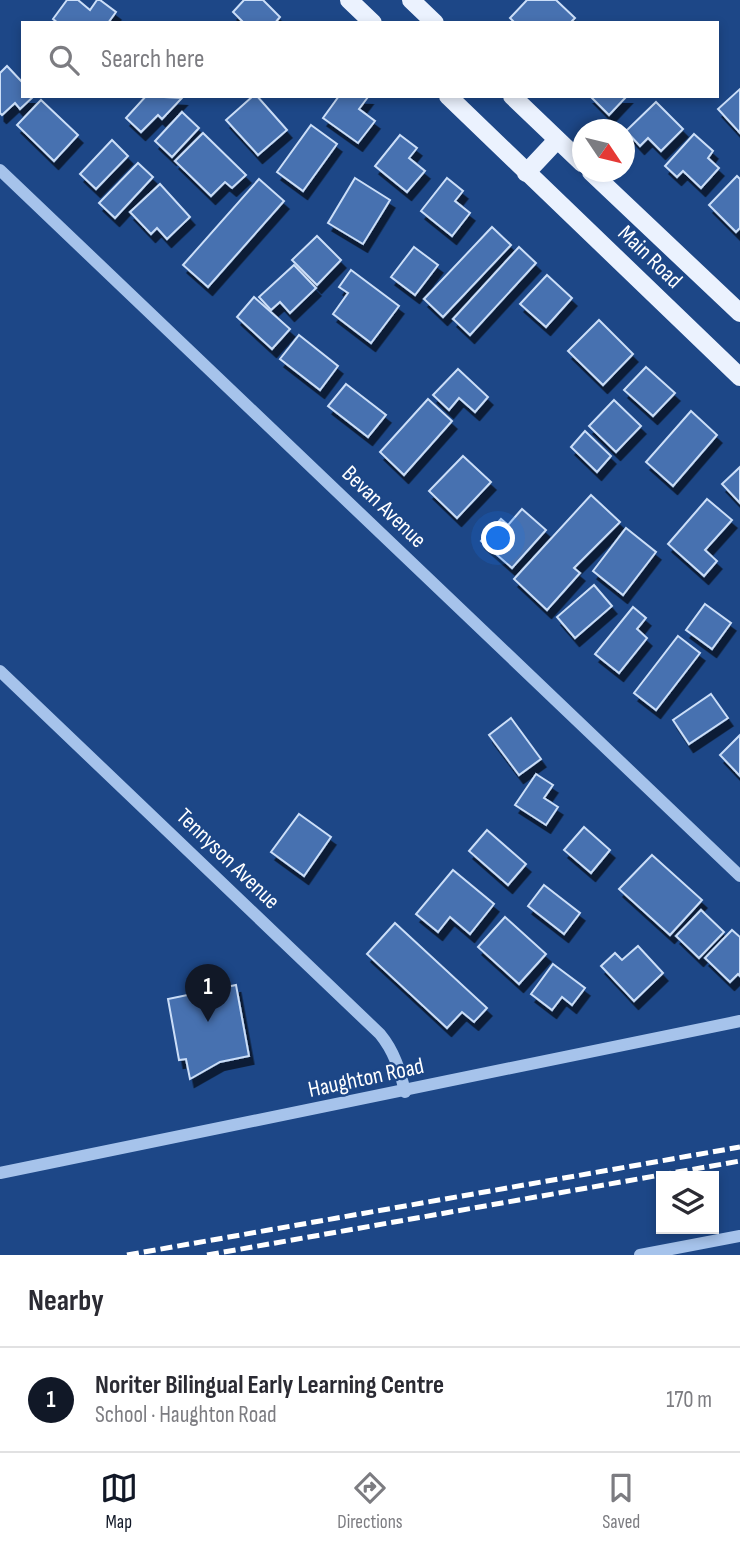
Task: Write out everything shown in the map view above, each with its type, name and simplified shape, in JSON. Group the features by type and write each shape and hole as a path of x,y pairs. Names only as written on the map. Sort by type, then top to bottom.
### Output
{"main road":[{"path":"349,0 371,21"},
{"path":"411,0 433,21"},
{"name":"Main Road","path":"450,98 740,377"},
{"path":"514,98 572,153"},
{"path":"526,173 557,140"},
{"name":"Main Road","path":"602,182 740,313"}],"street":[{"name":"Bevan Avenue","path":"0,170 740,876"},
{"name":"Tennyson Avenue","path":"0,671 380,1034 396,1058 405,1091"},
{"name":"Haughton Road","path":"0,1173 740,1021"},
{"path":"640,1255 740,1236"}],"building":[{"path":"67,0 78,0 90,10 97,0 100,0 116,12 109,21 53,19"},
{"path":"244,0 263,0 280,17 277,21 242,21 233,12"},
{"path":"527,0 556,0 575,18 572,21 513,21 510,18"},
{"path":"7,66 21,81 21,98 32,98 20,109 15,103 2,115 0,113 0,73"},
{"path":"740,89 740,133 718,109"},
{"path":"144,98 182,98 162,119 158,115 141,132 126,118"},
{"path":"251,98 259,98 287,130 258,155 226,120"},
{"path":"338,98 367,98 359,109 375,121 358,143 323,118"},
{"path":"592,98 625,98 609,115"},
{"path":"41,100 78,135 54,161 17,125"},
{"path":"656,102 683,129 661,151 648,138 640,146 635,141 635,122"},
{"path":"182,112 199,128 172,157 155,141"},
{"path":"311,125 337,144 303,191 277,172"},
{"path":"203,133 246,175 232,188 225,182 211,196 175,161"},
{"path":"694,134 713,151 708,158 719,168 701,188 683,171 677,177 665,166"},
{"path":"400,135 417,148 409,158 425,171 407,192 375,166"},
{"path":"112,140 128,156 96,189 80,174"},
{"path":"138,163 153,177 115,218 99,203"},
{"path":"737,176 740,179 740,228 736,232 709,205"},
{"path":"355,178 390,200 363,244 328,223"},
{"path":"447,178 463,191 455,201 470,213 452,236 421,211"},
{"path":"259,179 284,201 208,287 183,265"},
{"path":"160,184 190,217 167,239 157,228 151,234 130,212"},
{"path":"492,227 511,245 443,317 424,299"},
{"path":"317,236 341,260 317,285 292,260"},
{"path":"414,247 438,265 415,295 391,277"},
{"path":"519,247 536,263 470,335 453,319"},
{"path":"294,265 316,288 290,313 280,302 271,310 259,297"},
{"path":"351,270 399,306 371,343 333,314 348,293 339,287"},
{"path":"547,275 572,298 546,327 520,304"},
{"path":"254,297 290,329 272,349 237,317"},
{"path":"599,320 633,354 603,385 568,351"},
{"path":"299,335 338,366 320,390 280,359"},
{"path":"646,367 675,393 653,416 624,390"},
{"path":"458,369 488,397 475,412 459,398 449,410 433,395"},
{"path":"346,384 386,415 368,437 328,406"},
{"path":"428,399 452,421 404,475 380,452"},
{"path":"614,400 641,426 616,452 589,426"},
{"path":"691,411 717,435 673,486 646,462"},
{"path":"585,431 611,456 597,472 571,447"},
{"path":"463,456 491,482 457,518 429,491"},
{"path":"740,467 740,503 722,484"},
{"path":"591,495 620,522 574,568 580,573 547,610 514,579"},
{"path":"707,499 732,520 705,550 717,561 704,576 668,544"},
{"path":"522,509 546,530 512,568 481,541 501,519 508,525"},
{"path":"626,528 656,552 623,595 593,571"},
{"path":"594,585 612,606 575,638 557,617"},
{"path":"705,604 731,623 712,649 686,630"},
{"path":"633,607 646,618 637,629 647,638 619,673 595,654"},
{"path":"678,636 700,653 656,710 634,693"},
{"path":"711,694 728,718 689,744 673,720"},
{"path":"511,718 541,759 519,775 489,735"},
{"path":"740,735 740,776 720,755"},
{"path":"536,774 553,785 544,798 558,807 546,825 515,805"},
{"path":"299,814 331,837 304,876 271,852"},
{"path":"584,827 610,850 591,873 564,850"},
{"path":"487,830 526,864 508,885 469,851"},
{"path":"652,855 702,900 670,935 619,889"},
{"path":"453,870 494,904 470,934 450,917 438,932 416,914"},
{"path":"544,885 580,913 564,934 528,906"},
{"path":"701,910 724,932 699,958 676,936"},
{"path":"505,917 546,954 519,984 478,947"},
{"path":"395,923 487,1008 474,1022 462,1012 447,1028 367,954"},
{"path":"732,930 740,937 740,976 738,974 730,982 705,958"},
{"path":"638,946 663,973 634,1001 601,966 615,953 622,960"},
{"path":"553,964 585,988 572,1005 562,997 552,1010 531,994"},
{"path":"236,985 249,1056 220,1062 190,1079 186,1059 179,1060 168,999"}],"railway":[{"path":"127,1255 740,1147"},
{"path":"207,1255 740,1161"}],"place":[{"name":"Noriter Bilingual Early Learning Centre","path":"208,1022"}]}
